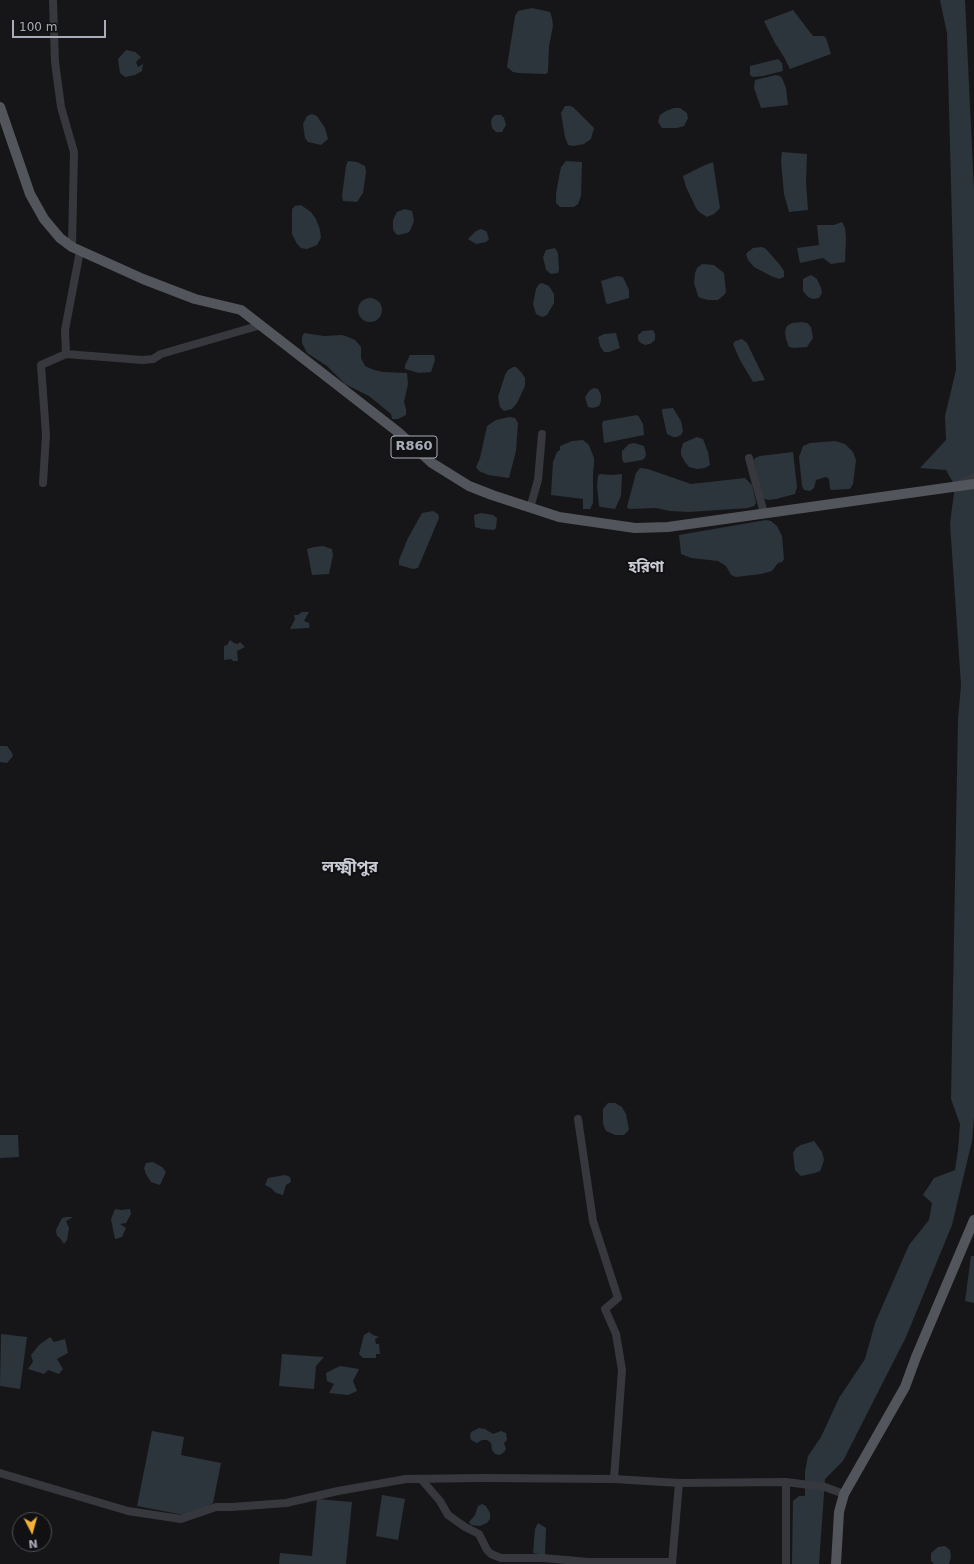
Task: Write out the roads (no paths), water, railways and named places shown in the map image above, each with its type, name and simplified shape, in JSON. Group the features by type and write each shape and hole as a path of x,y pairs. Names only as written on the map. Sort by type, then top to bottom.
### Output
{"main road":[{"name":"R860","path":"0,107 30,194 44,219 60,238 76,249 143,279 195,299 242,310 398,432 432,463 469,486 559,517 635,528 668,527 955,486"},
{"path":"955,486 974,484"},
{"path":"836,1564 838,1512 844,1494 905,1387 916,1357 974,1220"}],"street":[{"path":"53,0 55,62 60,99 74,152 76,249 65,330 66,354"},
{"path":"43,483 46,435 41,365 66,354 142,360 153,359 161,354 261,325"},
{"path":"530,508 538,480 542,434"},
{"path":"749,458 764,513"},
{"path":"955,486 974,477"},
{"path":"578,1119 593,1220 618,1298 605,1309 616,1334 622,1370 614,1479"},
{"path":"0,1473 128,1511 180,1519 216,1507 286,1503 406,1479 614,1479 679,1483 786,1482 825,1487 844,1494"},
{"path":"421,1479 440,1501 448,1515 465,1527 479,1534 487,1550 491,1554 501,1558 543,1558 588,1562 672,1563 679,1483"},
{"path":"786,1482 786,1564"}],"district":[{"name":"হরিণা","path":"646,568"},
{"name":"লক্ষ্মীপুর","path":"350,868"}]}
